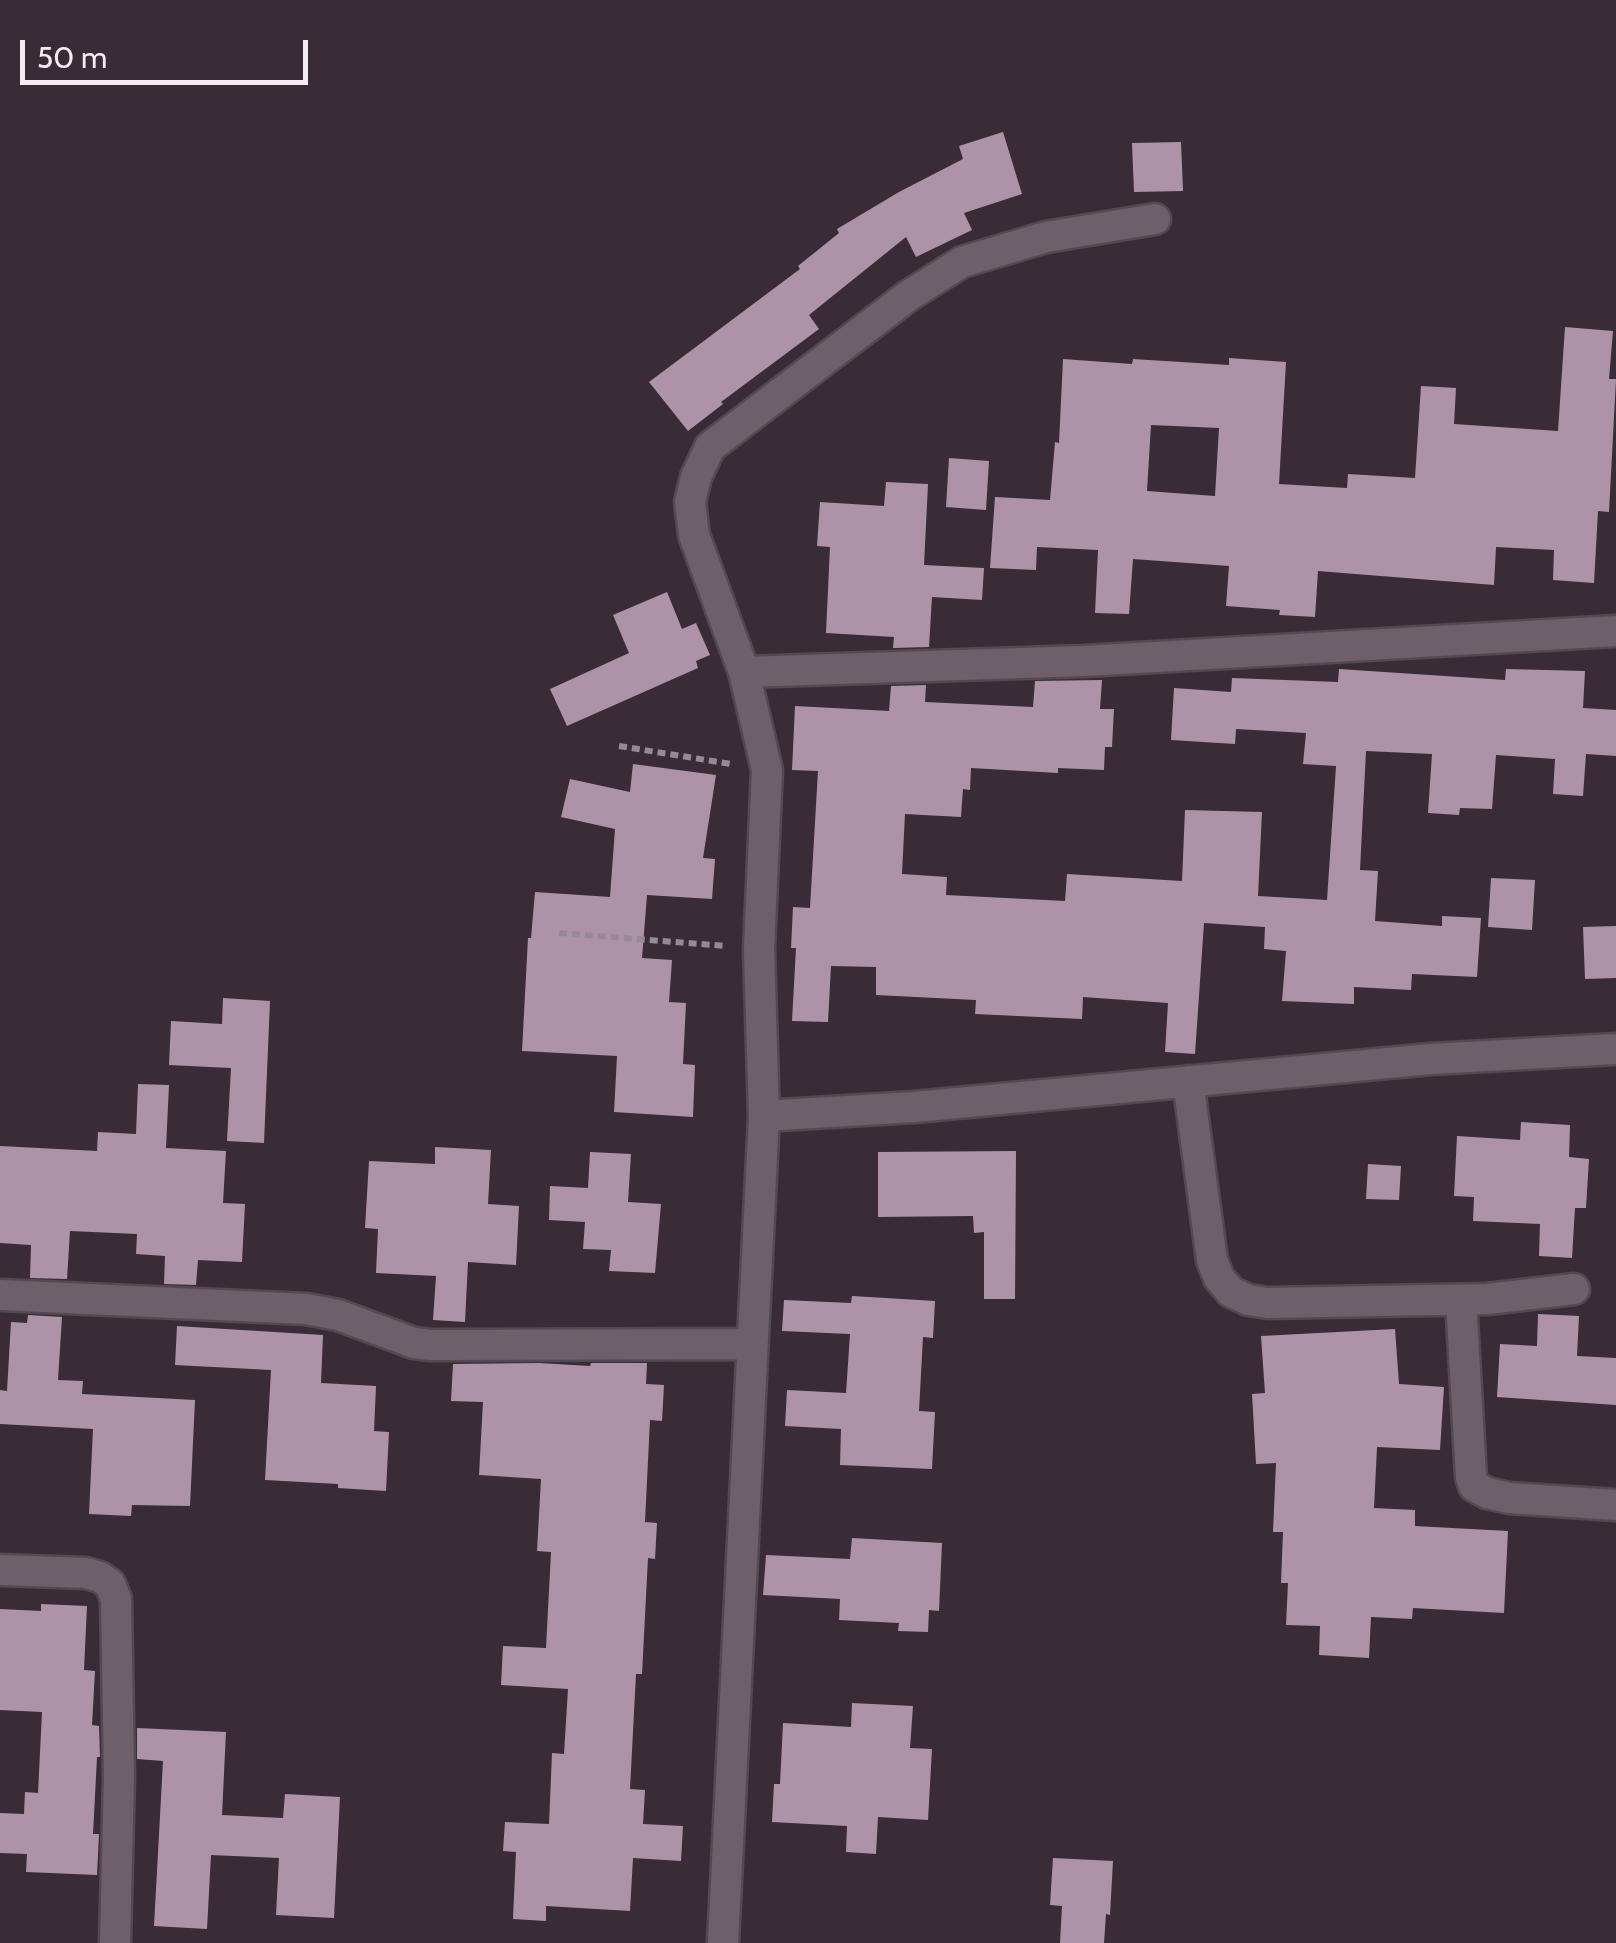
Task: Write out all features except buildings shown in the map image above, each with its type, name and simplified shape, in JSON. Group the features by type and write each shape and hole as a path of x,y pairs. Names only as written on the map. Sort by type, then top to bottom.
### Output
{"street":[{"path":"724,1943 764,1116 758,949 767,770 744,672 694,535 690,502 696,477 710,447 908,296 962,262 1046,237 1154,219"},
{"path":"744,672 1084,662 1616,631"},
{"path":"764,1116 914,1107 1431,1059 1616,1049"},
{"path":"1188,1081 1212,1260 1218,1278 1231,1292 1268,1303 1462,1300 1574,1289"},
{"path":"0,1294 306,1310 338,1315 414,1343 432,1345 752,1344"},
{"path":"1462,1300 1470,1478 1474,1486 1488,1494 1509,1498 1616,1504"},
{"path":"0,1570 86,1573 110,1584 116,1599 119,1777 115,1943"}],"path":[{"path":"618,746 767,770"},
{"path":"559,933 758,949"}]}
